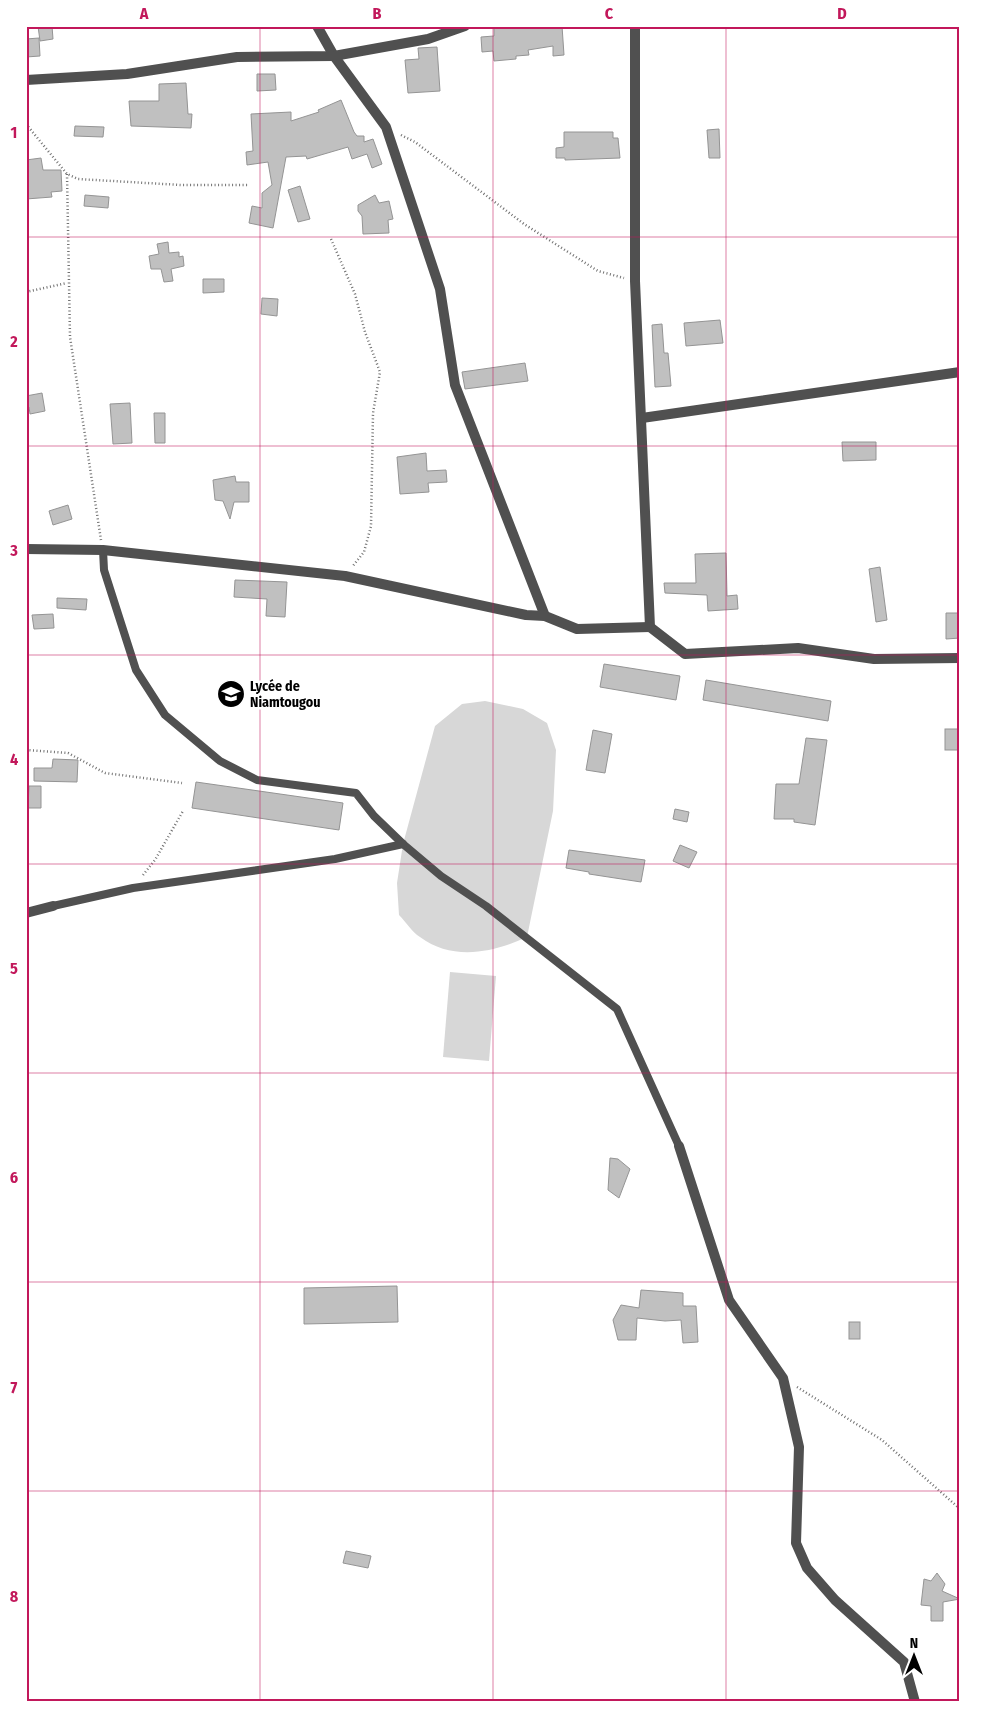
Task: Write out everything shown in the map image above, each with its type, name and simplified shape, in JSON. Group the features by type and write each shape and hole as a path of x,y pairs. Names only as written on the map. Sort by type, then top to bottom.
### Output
{"street":[{"path":"318,26 334,56 386,126 440,289 455,384 545,616"},
{"path":"26,80 127,74 237,57 334,56 428,38 465,26"},
{"path":"635,26 635,281 650,627"},
{"path":"642,418 960,372"},
{"path":"26,549 103,550 345,576 526,615 545,616 577,629 650,627 685,654 798,648 874,659 960,658"},
{"path":"26,913 53,906"},
{"path":"679,1146 729,1300 783,1378 799,1447 796,1542 807,1568 836,1600 904,1662 916,1702"}],"lane":[{"path":"103,550 104,570 136,670 164,715 220,761 256,780 356,793 374,816 403,844 441,876 486,906 617,1009 679,1146"},
{"path":"53,906 133,888 334,859 403,844"}],"path":[{"path":"26,124 67,174 78,179 182,185 248,185"},
{"path":"386,126 415,142 524,224 598,271 635,281"},
{"path":"67,174 67,283 70,337 103,550"},
{"path":"330,239 356,294 365,332 380,372 374,413 371,526 364,552 345,576"},
{"path":"26,292 67,283"},
{"path":"26,750 68,753 105,774 182,783"},
{"path":"133,888 155,860 183,811"},
{"path":"783,1378 882,1440 960,1508"}],"shaded area":[{"path":"485,701 523,709 547,723 556,750 553,811 527,937 514,943 487,950 459,952 432,945 412,930 399,915 397,883 403,844 435,726 462,704"},
{"path":"450,972 496,976 489,1061 443,1057"}],"building":[{"path":"38,26 52,26 53,39 40,41"},
{"path":"503,26 562,26 564,55 553,56 553,46 528,50 529,55 516,56 516,59 494,61 493,51 482,52 481,37 494,36 494,28"},
{"path":"39,38 40,56 26,57 26,39"},
{"path":"437,47 440,91 408,93 405,60 419,59 418,48"},
{"path":"257,74 275,74 276,90 257,91"},
{"path":"186,83 188,114 192,114 191,128 131,126 129,101 159,101 159,84"},
{"path":"341,100 354,132 357,136 364,136 364,142 373,139 382,164 372,168 367,154 352,159 348,147 307,159 306,156 286,157 273,228 249,223 252,206 262,208 262,193 272,185 268,162 247,165 246,152 253,151 251,114 291,112 291,121 319,112 318,110"},
{"path":"75,126 104,127 103,137 74,136"},
{"path":"719,129 720,158 709,158 707,130"},
{"path":"564,132 613,132 613,138 618,138 620,158 565,160 565,158 556,158 556,148 564,147"},
{"path":"41,158 43,170 61,170 62,191 51,192 52,197 26,199 26,160"},
{"path":"300,186 310,219 298,222 288,190"},
{"path":"85,195 109,197 108,208 84,206"},
{"path":"375,195 379,203 389,201 393,219 388,220 389,233 363,234 362,216 358,211 358,205"},
{"path":"168,242 169,253 179,252 179,257 183,256 184,266 171,269 173,281 164,282 161,269 151,269 149,256 159,254 157,244"},
{"path":"203,279 224,279 224,292 203,293"},
{"path":"262,298 278,299 277,316 261,314"},
{"path":"720,320 723,343 686,346 684,323"},
{"path":"662,324 664,353 668,353 671,386 655,387 652,325"},
{"path":"525,363 528,381 465,389 462,372"},
{"path":"42,393 45,411 30,414 29,407 26,408 26,396"},
{"path":"130,403 132,443 113,444 110,404"},
{"path":"154,413 165,413 165,443 155,443"},
{"path":"842,442 876,442 876,460 843,461"},
{"path":"426,453 427,471 446,470 447,482 428,483 429,492 400,494 397,457"},
{"path":"235,476 236,482 249,482 249,502 234,502 230,519 223,501 215,500 213,480"},
{"path":"68,505 72,519 53,525 49,511"},
{"path":"726,553 727,596 737,595 738,609 708,611 707,595 665,593 664,583 696,583 695,554"},
{"path":"880,567 887,620 876,622 869,569"},
{"path":"235,580 287,582 285,617 266,616 267,599 234,597"},
{"path":"57,598 87,599 86,610 57,608"},
{"path":"946,613 960,613 960,638 946,639"},
{"path":"53,614 54,628 34,629 32,615"},
{"path":"604,664 680,676 676,700 600,687"},
{"path":"706,680 831,701 828,721 703,700"},
{"path":"945,729 960,729 960,750 945,750"},
{"path":"593,730 612,734 605,773 586,770"},
{"path":"806,738 827,740 815,825 794,822 794,819 774,819 776,784 799,784"},
{"path":"53,759 78,760 77,782 34,781 34,768 52,768"},
{"path":"196,782 343,803 339,830 192,808"},
{"path":"29,786 41,786 41,808 28,808"},
{"path":"675,809 689,812 687,822 673,819"},
{"path":"680,845 697,852 689,868 673,861"},
{"path":"569,850 645,860 641,882 589,874 589,872 566,868"},
{"path":"610,1158 618,1159 630,1169 619,1198 608,1190"},
{"path":"397,1286 398,1322 304,1324 304,1288"},
{"path":"641,1290 683,1293 683,1306 696,1306 698,1342 683,1343 681,1320 665,1321 637,1318 636,1340 618,1340 613,1320 621,1305 639,1308"},
{"path":"849,1322 860,1322 860,1339 849,1339"},
{"path":"346,1551 371,1556 368,1568 343,1563"},
{"path":"937,1573 945,1584 942,1591 960,1599 943,1602 943,1621 931,1621 931,1606 921,1605 924,1579 931,1581"}],"place":[{"name":"Lycée de Niamtougou","path":"231,694"}]}
